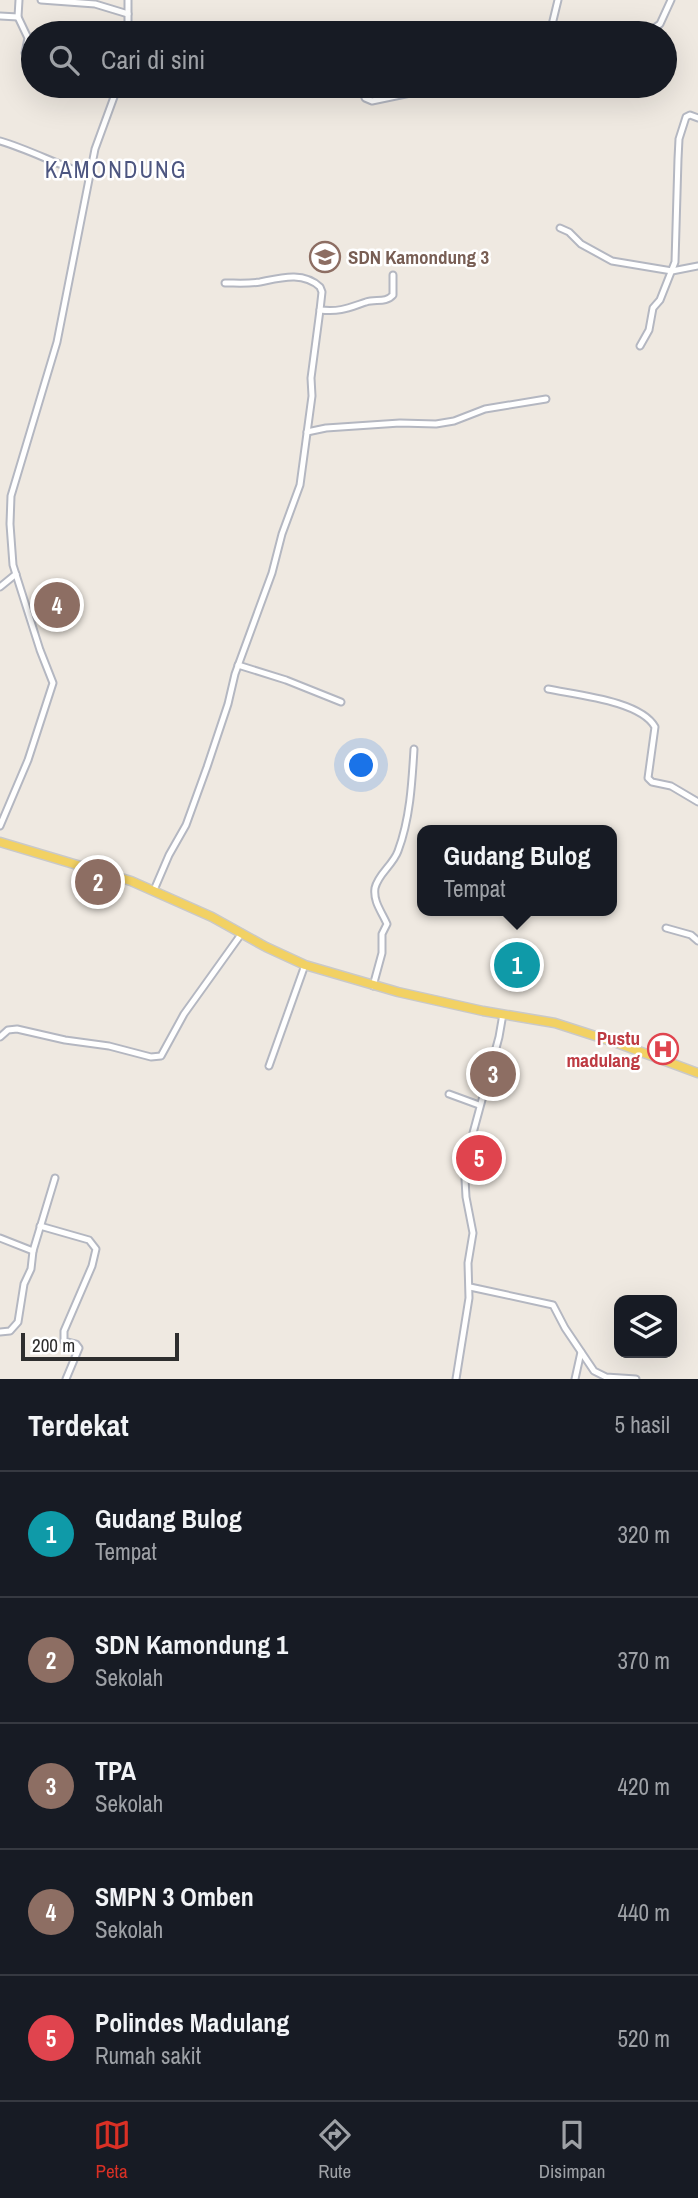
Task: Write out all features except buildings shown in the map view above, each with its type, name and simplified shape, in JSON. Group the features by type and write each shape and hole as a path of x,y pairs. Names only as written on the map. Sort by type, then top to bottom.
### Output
{"main road":[{"path":"0,842 119,876 154,890 243,933 276,953 305,965 373,986 555,1023 698,1073"}],"street":[{"path":"19,0 18,17 21,23"},
{"path":"41,0 95,4 128,14"},
{"path":"128,0 128,21"},
{"path":"553,21 558,0"},
{"path":"661,21 671,0"},
{"path":"0,16 18,17"},
{"path":"0,826 28,760 53,683 16,574 11,546 11,496 57,342 95,149 114,98"},
{"path":"365,98 372,101 386,98"},
{"path":"640,346 649,330 653,309 660,300 672,271 676,252 679,139 686,117 691,115 698,118"},
{"path":"0,141 52,163 90,175"},
{"path":"560,228 608,260 672,271 698,266"},
{"path":"320,310 343,311 367,302 388,300 393,295 393,275"},
{"path":"154,890 189,817 225,716 238,665 272,573 282,534 300,485 307,432 322,292 320,287 305,278 289,276 259,282 225,283"},
{"path":"307,432 326,428 406,423 436,424 454,421 485,409 546,399"},
{"path":"0,587 16,574"},
{"path":"238,665 286,680 341,702"},
{"path":"548,689 593,697 643,713 655,727 648,778 652,782 671,786 698,802"},
{"path":"373,986 387,924 377,903 375,890 378,880 396,858 405,830 414,749"},
{"path":"666,928 691,935 698,941"},
{"path":"0,1037 8,1030 17,1029 119,1048 150,1057 161,1056 193,1000 243,933"},
{"path":"269,1066 305,965"},
{"path":"456,1379 470,1287 468,1263 473,1233 465,1179 479,1105 497,1047 503,1014"},
{"path":"449,1094 479,1105"},
{"path":"0,1332 10,1331 18,1322 22,1291 31,1269 33,1251 55,1178"},
{"path":"40,1226 89,1240 96,1249 92,1266 64,1331 64,1341 79,1348 66,1379"},
{"path":"0,1239 33,1251"},
{"path":"470,1287 553,1305 594,1371 602,1376 636,1379"},
{"path":"575,1379 581,1352"}],"place":[{"name":"SDN Kamondung 3","path":"325,257"},
{"name":"SMPN 3 Omben","path":"57,605"},
{"name":"SDN Kamondung 1","path":"98,882"},
{"name":"Gudang Bulog","path":"517,965"},
{"name":"Pustu madulang","path":"663,1049"},
{"name":"TPA","path":"493,1074"},
{"name":"Polindes Madulang","path":"479,1158"}],"district":[{"name":"KAMONDUNG","path":"116,170"}]}
